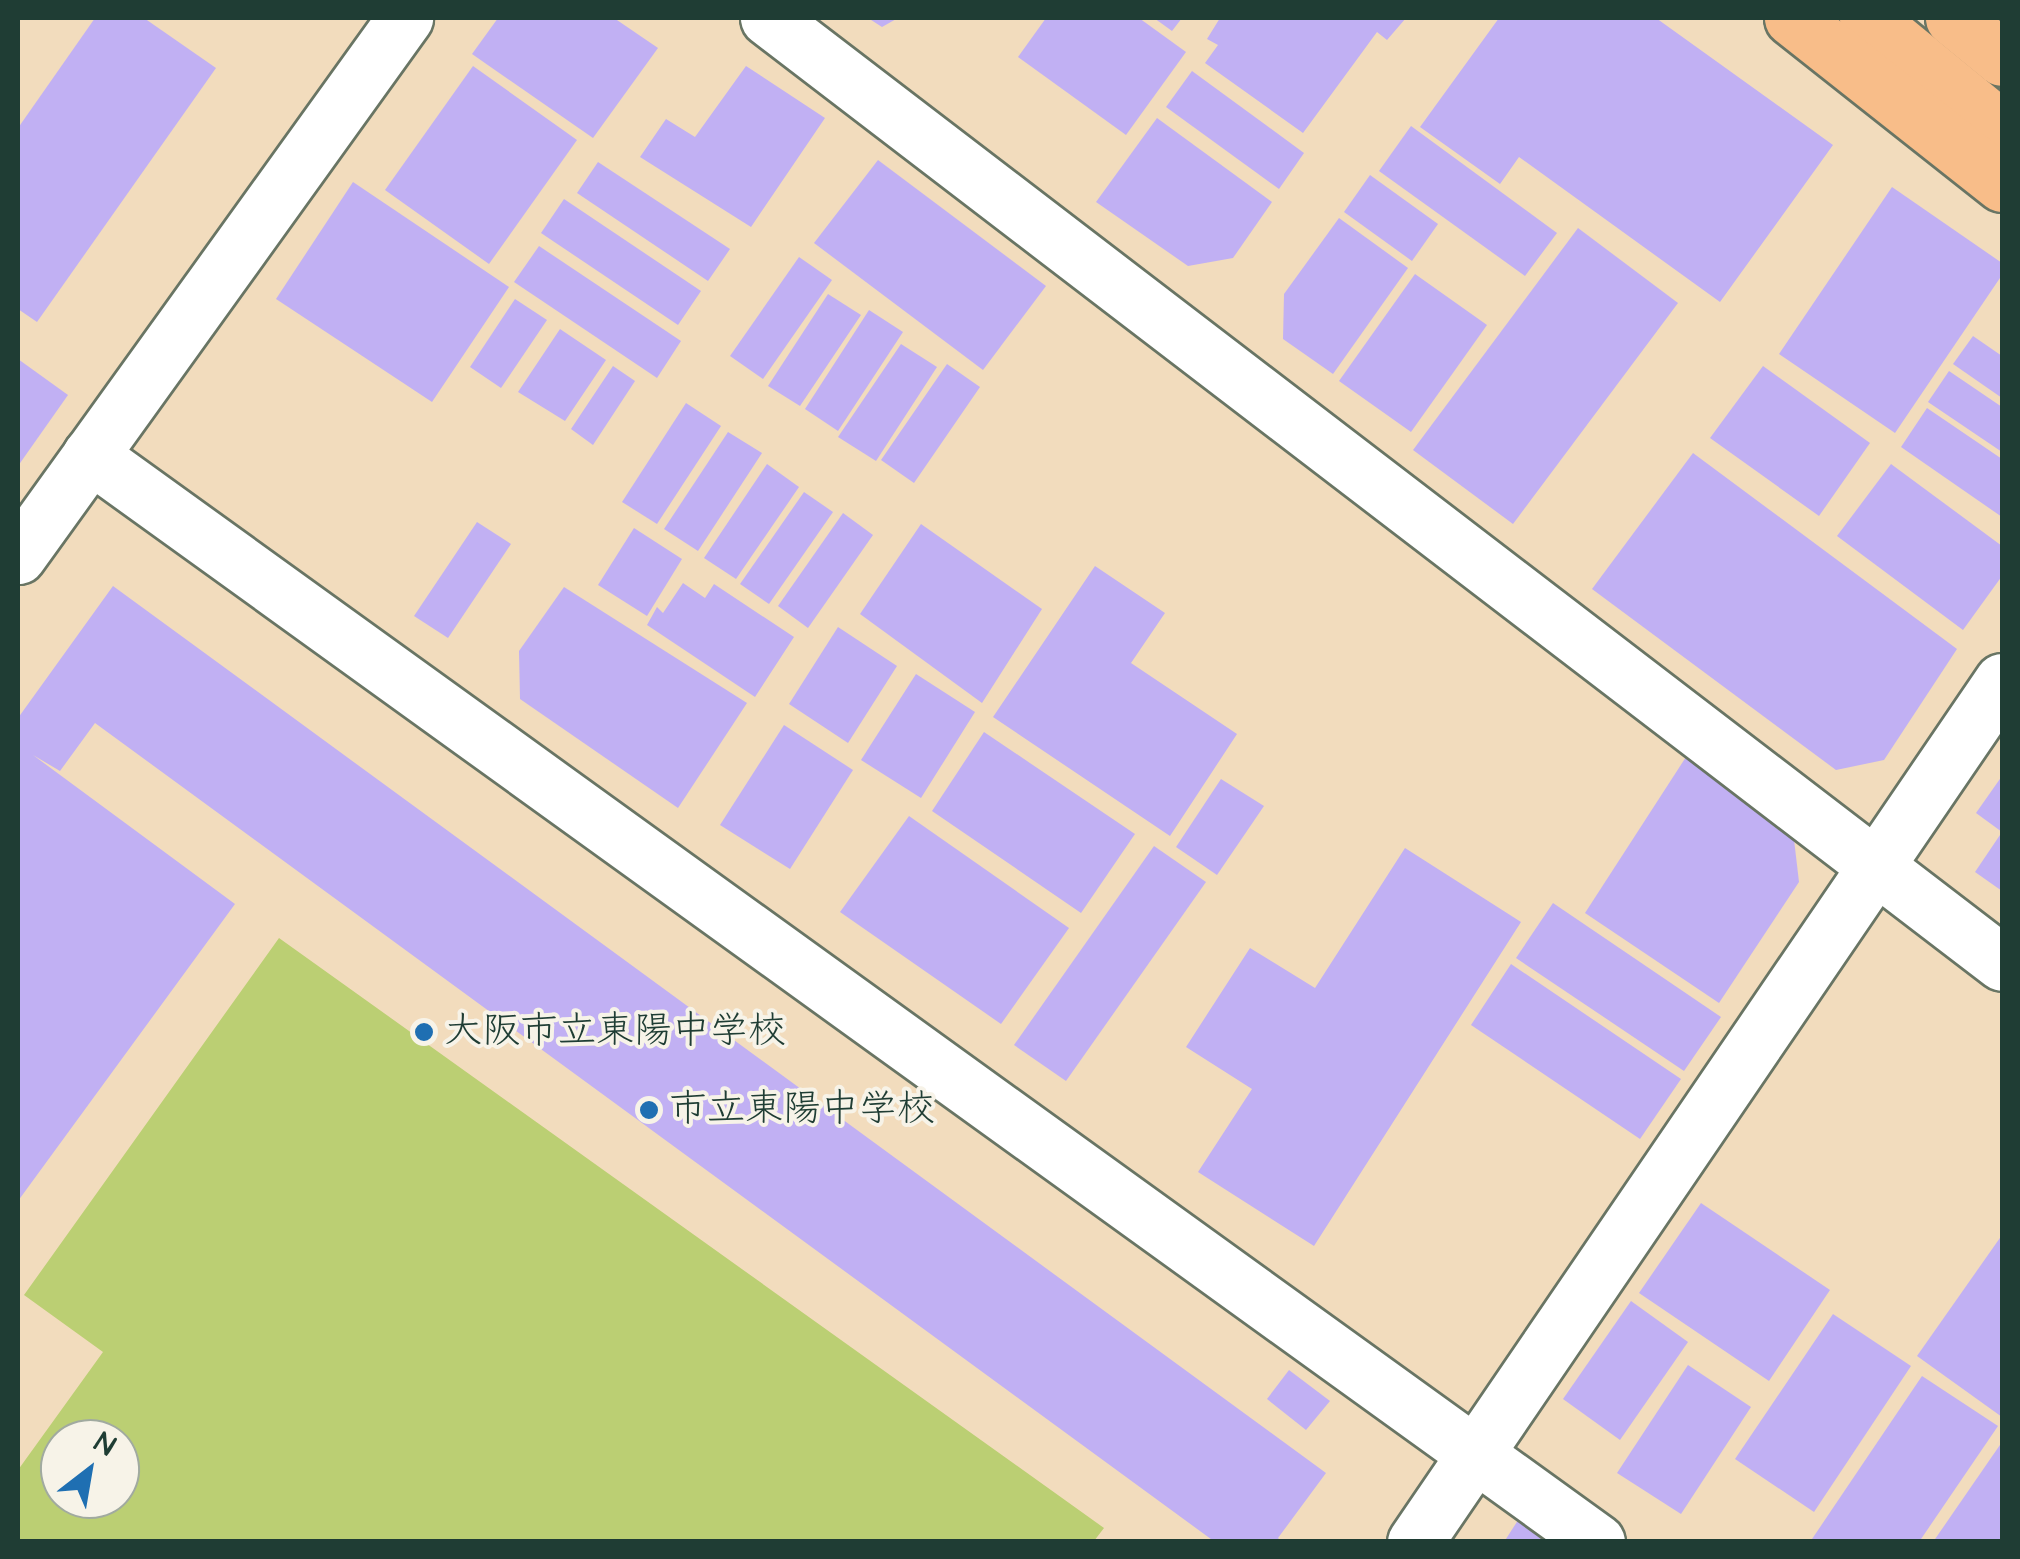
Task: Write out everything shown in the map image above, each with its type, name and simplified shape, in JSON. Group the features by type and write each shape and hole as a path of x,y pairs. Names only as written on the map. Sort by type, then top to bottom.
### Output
{"main road":[{"path":"1792,18 2002,184"},
{"path":"1868,18 2002,129"},
{"path":"1953,18 2002,58"}],"street":[{"path":"18,556 406,18"},
{"path":"768,18 2002,963"},
{"path":"90,455 1597,1542"},
{"path":"1415,1542 2002,681"}],"green space":[{"path":"279,938 1104,1528 1094,1541 18,1541 18,1470 40,1439 40,1519 140,1519 140,1419 55,1419 103,1352 24,1295"}],"building":[{"path":"95,18 144,18 216,68 37,322 18,309 18,128"},
{"path":"498,18 614,18 658,48 593,138 472,54"},
{"path":"868,18 898,18 882,27"},
{"path":"1046,18 1139,18 1186,52 1126,135 1018,57"},
{"path":"1154,18 1182,18 1172,31"},
{"path":"1220,18 1406,18 1387,40 1377,32 1303,133 1205,63 1218,45 1207,39"},
{"path":"1499,18 1656,18 1833,145 1720,302 1519,157 1500,184 1420,127"},
{"path":"473,66 577,140 489,264 385,190"},
{"path":"746,66 825,118 751,227 640,157 666,119 695,137"},
{"path":"1192,71 1304,153 1279,189 1166,107"},
{"path":"1157,118 1272,202 1233,258 1188,266 1096,202"},
{"path":"1411,126 1557,233 1525,276 1379,171"},
{"path":"878,160 1046,286 983,370 814,243"},
{"path":"598,162 730,249 708,281 577,193"},
{"path":"1370,175 1438,224 1412,261 1344,212"},
{"path":"353,182 509,287 432,402 276,299"},
{"path":"1892,187 2002,263 2002,275 1895,433 1779,354"},
{"path":"564,199 701,291 678,325 541,233"},
{"path":"1339,218 1408,268 1333,374 1283,339 1284,294"},
{"path":"1578,228 1678,303 1513,524 1413,450"},
{"path":"539,246 681,341 657,378 514,282"},
{"path":"799,257 832,280 763,379 730,356"},
{"path":"1415,274 1487,325 1411,432 1339,381"},
{"path":"828,294 861,315 800,406 768,386"},
{"path":"515,299 547,320 501,388 470,367"},
{"path":"869,310 903,332 838,431 805,409"},
{"path":"560,329 606,360 565,421 518,392"},
{"path":"1973,336 2002,356 2002,398 1953,364"},
{"path":"901,344 937,367 876,461 838,437"},
{"path":"18,359 68,395 18,466"},
{"path":"947,364 980,387 914,483 881,460"},
{"path":"613,366 635,381 593,445 571,429"},
{"path":"1763,366 1870,443 1819,516 1710,438"},
{"path":"1949,371 2002,407 2002,452 1928,402"},
{"path":"686,403 721,426 657,524 622,502"},
{"path":"1927,408 2002,459 2002,517 1901,447"},
{"path":"728,432 762,453 698,551 664,529"},
{"path":"1693,453 1957,649 1884,760 1836,770 1592,589"},
{"path":"767,464 799,487 736,579 704,558"},
{"path":"1891,464 2002,546 2002,576 1963,630 1837,536"},
{"path":"804,492 833,512 769,604 740,584"},
{"path":"843,513 873,535 808,628 778,606"},
{"path":"477,522 511,544 448,638 414,616"},
{"path":"921,524 1042,609 982,703 860,614"},
{"path":"634,528 682,559 647,616 598,585"},
{"path":"1095,566 1165,613 1131,663 1237,734 1170,836 993,717"},
{"path":"683,583 705,598 714,584 794,637 755,697 647,625 657,607 663,613"},
{"path":"113,586 1326,1473 1278,1538 1282,1542 1215,1542 95,723 60,771 33,755 235,904 18,1201 18,718"},
{"path":"564,587 747,703 678,808 520,699 519,651"},
{"path":"838,627 897,666 848,743 789,704"},
{"path":"916,674 975,712 921,798 861,760"},
{"path":"784,725 853,770 790,869 720,825"},
{"path":"984,732 1135,834 1081,913 932,811"},
{"path":"1686,757 1793,831 1799,882 1719,1003 1585,913"},
{"path":"2002,776 2002,832 1976,813"},
{"path":"1221,779 1264,806 1217,875 1176,847"},
{"path":"909,816 1069,928 1001,1024 840,912"},
{"path":"2002,832 2002,891 1975,872"},
{"path":"1154,846 1206,882 1066,1081 1014,1045"},
{"path":"1405,848 1521,922 1314,1246 1198,1172 1252,1089 1186,1047 1250,948 1315,988"},
{"path":"1553,903 1721,1017 1684,1071 1516,958"},
{"path":"1511,964 1681,1079 1640,1139 1471,1025"},
{"path":"1701,1203 1830,1290 1769,1381 1639,1293"},
{"path":"2002,1235 2002,1417 1917,1356"},
{"path":"1631,1301 1688,1342 1620,1440 1563,1399"},
{"path":"1833,1314 1911,1366 1814,1512 1735,1459"},
{"path":"1688,1365 1751,1407 1681,1514 1617,1473"},
{"path":"1289,1370 1330,1401 1306,1430 1267,1399"},
{"path":"1922,1376 1998,1426 1919,1542 1810,1542"},
{"path":"2002,1442 2002,1542 1933,1542"},
{"path":"1522,1514 1564,1542 1504,1542"}],"place":[{"name":"大阪市立東陽中学校","path":"424,1032"},
{"name":"市立東陽中学校","path":"649,1110"}]}
